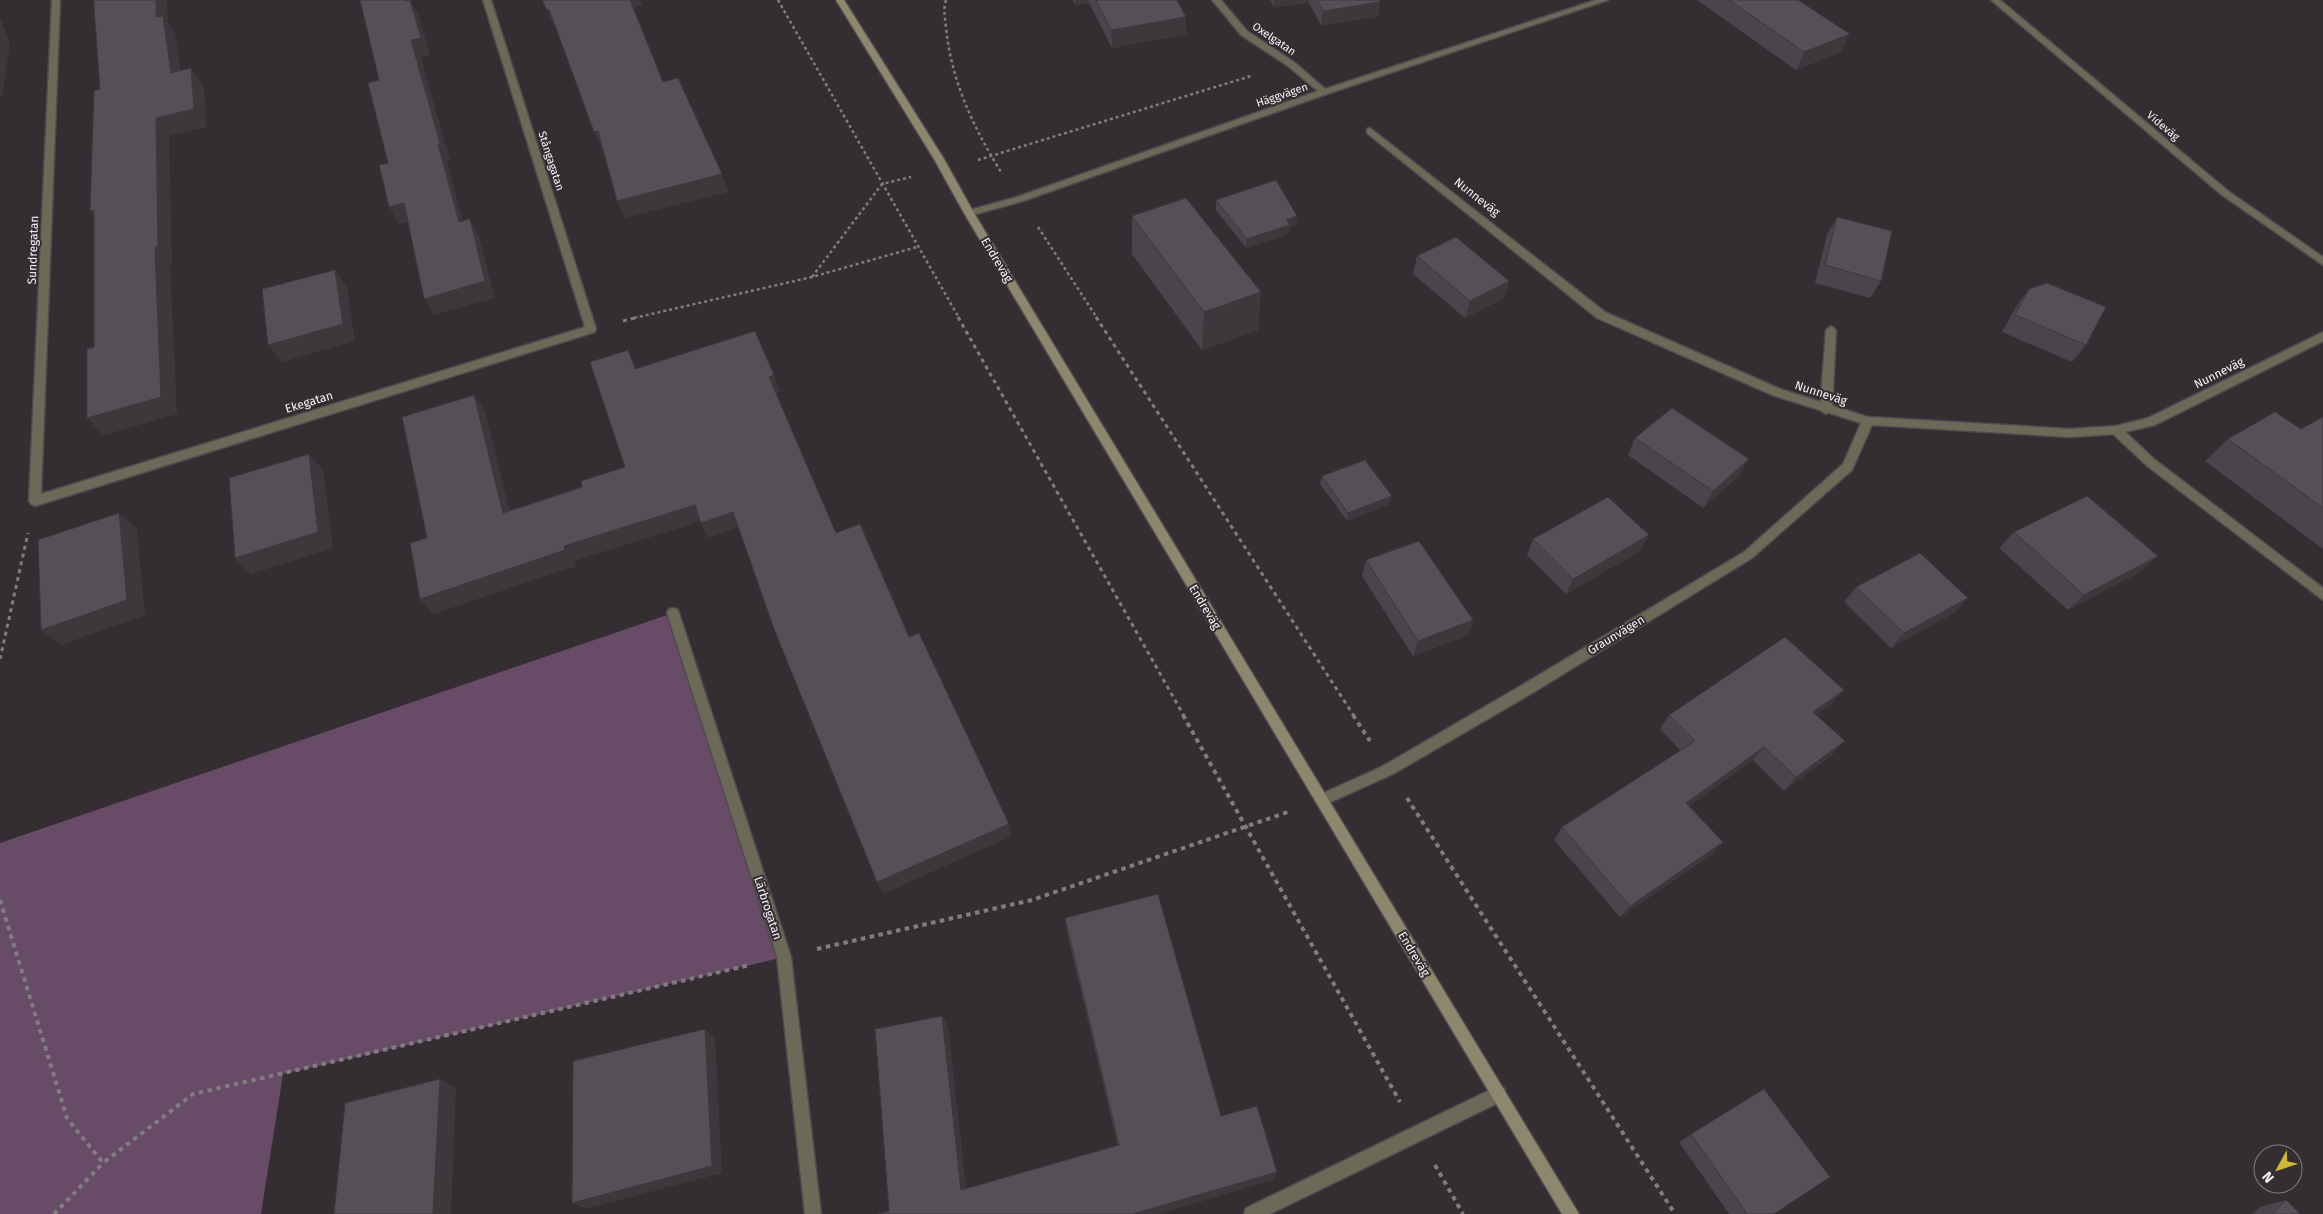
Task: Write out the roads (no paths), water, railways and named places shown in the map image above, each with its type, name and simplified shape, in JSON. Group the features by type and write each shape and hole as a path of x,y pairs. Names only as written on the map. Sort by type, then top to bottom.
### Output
{"main road":[{"name":"Endreväg","path":"840,0 871,53 947,169 969,214 1571,1214"}],"street":[{"name":"Sundregatan","path":"34,501 56,0"},
{"name":"Stångagatan","path":"487,0 591,329"},
{"name":"Oxelgatan","path":"1216,0 1244,33 1291,64 1324,92"},
{"name":"Häggvägen","path":"969,214 1020,199 1324,92 1601,0"},
{"name":"Videväg","path":"1995,0 2225,193 2323,262"},
{"name":"Nunneväg","path":"1370,131 1601,315 1776,392 1826,410 1868,421 2070,433 2116,430 2151,422 2323,336"},
{"name":"Ekegatan","path":"34,501 591,329"},
{"path":"1826,410 1830,330"},
{"name":"Graunvägen","path":"1322,800 1388,770 1529,688 1748,555 1848,467 1868,421"},
{"path":"2116,430 2150,462 2323,595"},
{"name":"Lärbrogatan","path":"673,613 784,957 813,1214"},
{"path":"1252,1214 1498,1094"}]}
